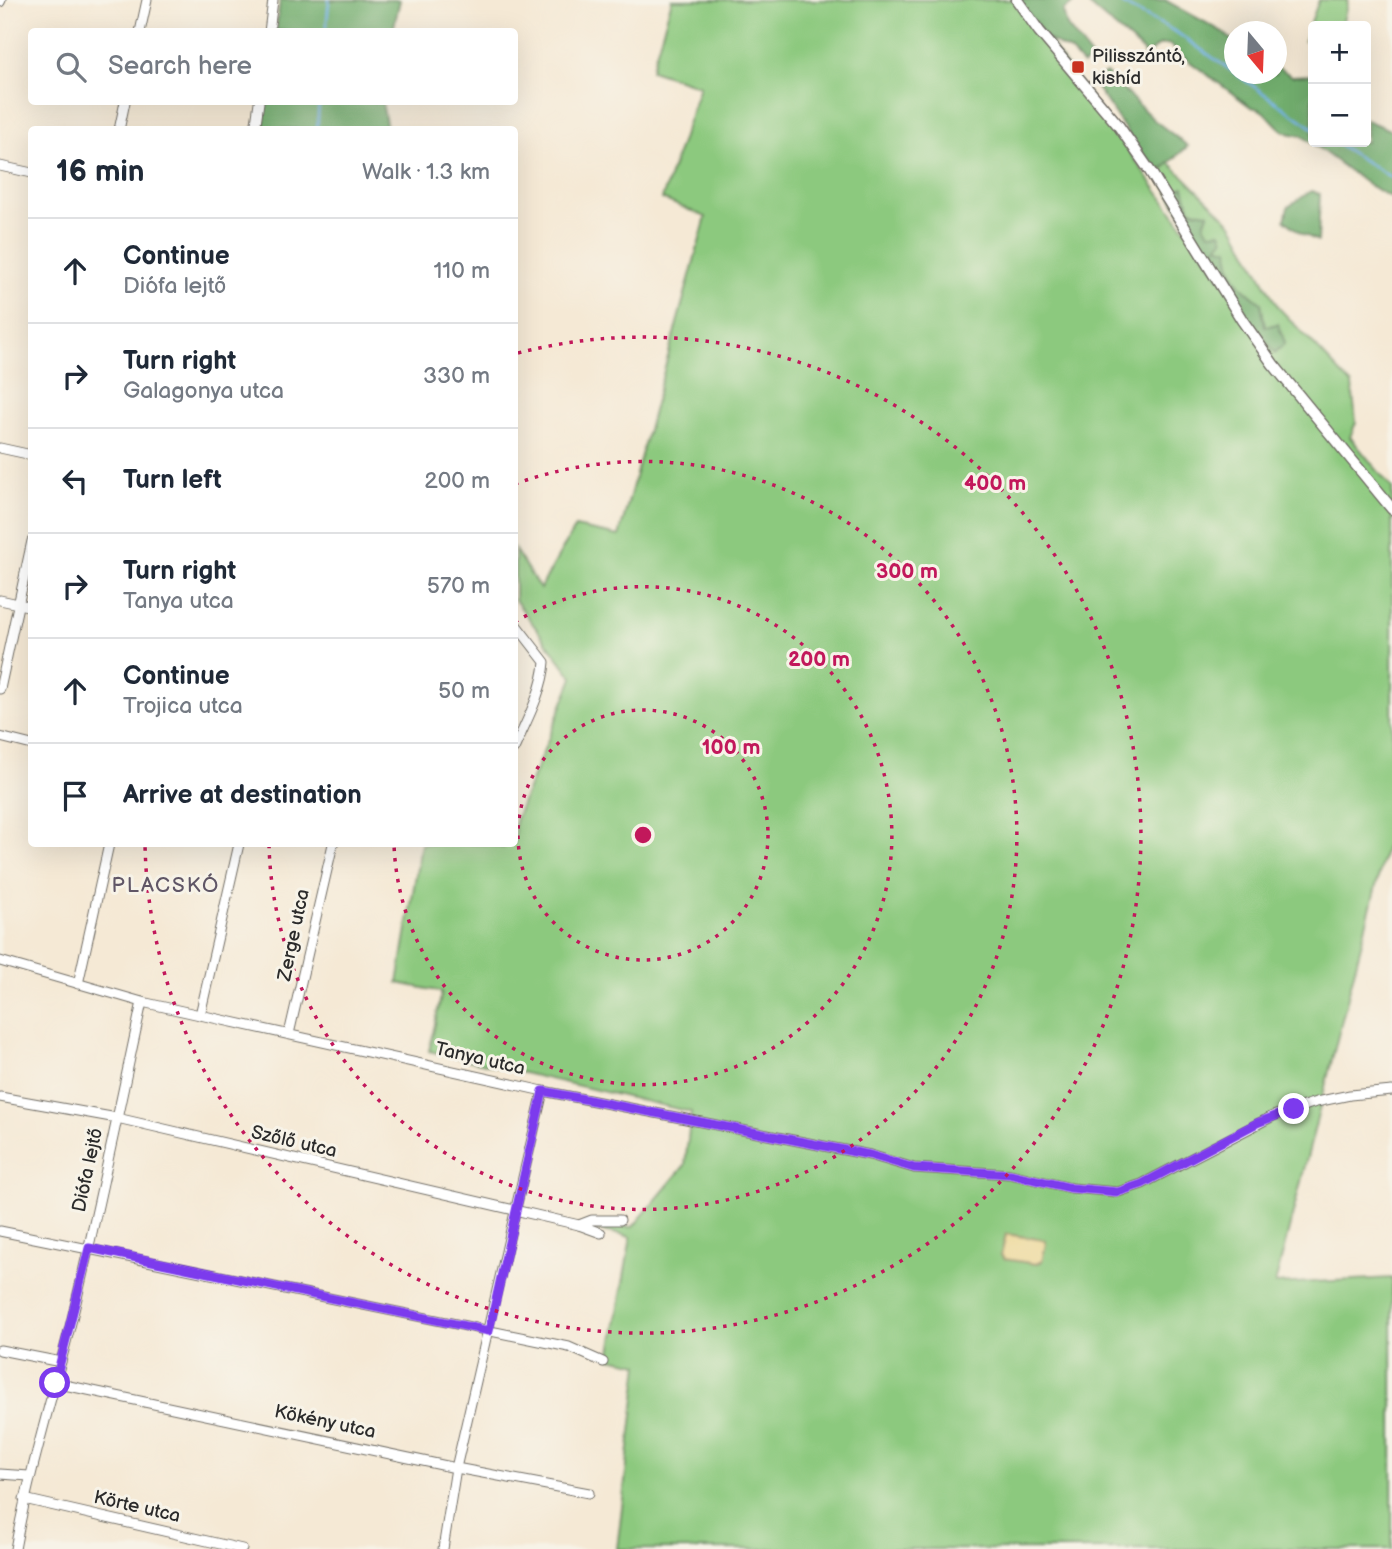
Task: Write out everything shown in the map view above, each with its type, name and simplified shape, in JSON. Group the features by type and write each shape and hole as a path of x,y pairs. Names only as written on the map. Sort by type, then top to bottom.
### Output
{"street":[{"path":"141,28 147,0"},
{"path":"270,28 273,0"},
{"path":"1017,0 1144,161 1266,354 1392,509"},
{"path":"120,126 124,105"},
{"path":"256,126 259,105"},
{"path":"0,166 28,172"},
{"path":"0,448 28,455"},
{"path":"0,689 28,559"},
{"path":"0,600 28,606"},
{"path":"518,627 545,662 533,704 518,740"},
{"path":"0,737 28,744"},
{"path":"78,984 108,847"},
{"path":"200,1015 238,847"},
{"name":"Zerge utca","path":"289,1034 331,847"},
{"name":"Tanya utca","path":"0,961 142,1002 543,1091 870,1155 914,1168 1010,1174 1071,1188 1118,1192 1142,1184 1257,1123 1316,1102 1392,1091"},
{"name":"Diófa lejtő","path":"15,1549 29,1476 89,1248 142,1002"},
{"path":"443,1549 456,1468 543,1091"},
{"name":"Szőlő utca","path":"0,1097 117,1118 579,1225 601,1233"},
{"name":"Szőlő utca","path":"579,1225 592,1220 620,1220"},
{"path":"0,1231 569,1346 603,1362"},
{"path":"0,1350 61,1362"},
{"name":"Kökény utca","path":"55,1383 456,1468 589,1493"},
{"path":"0,1474 29,1476"},
{"name":"Körte utca","path":"24,1499 242,1549"}],"green space":[{"path":"280,0 400,0 394,28 276,28"},
{"path":"672,0 1019,0 1275,353 1278,324 1265,327 1261,303 1243,290 1204,225 1208,214 1178,200 1156,175 1170,163 1233,225 1278,307 1352,385 1356,422 1350,437 1392,488 1392,823 1275,1284 1392,1278 1392,1549 617,1549 639,1364 610,1358 631,1237 594,1229 589,1225 633,1227 685,1165 691,1112 429,1051 442,992 398,983 421,847 518,847 518,814 573,678 518,604 518,555 540,589 575,527 619,536 706,217 662,199 700,86 651,70"},
{"path":"1019,0 1077,0 1063,11 1067,26 1092,58 1083,65 1070,51 1047,39"},
{"path":"1080,0 1165,0 1223,32 1224,84 1287,84 1287,73 1292,76 1308,75 1308,140 1301,135 1282,130 1261,110 1251,107 1169,44 1160,45 1144,56 1143,51"},
{"path":"1319,0 1348,0 1343,21 1311,21"},
{"path":"1106,73 1154,120 1188,146 1156,175 1093,82"},
{"path":"267,105 383,105 386,126 263,126"},
{"path":"1371,122 1392,131 1392,197 1367,184 1317,147 1371,147"},
{"path":"1184,187 1190,210 1208,213 1204,225 1210,233 1221,232 1224,239 1217,246 1228,249 1231,267 1237,280 1261,303 1265,327 1278,324 1285,343 1275,353 1217,273 1168,192"},
{"path":"1311,191 1320,194 1318,241 1302,234 1285,220 1288,207"}],"sand":[{"path":"1006,1234 1044,1240 1046,1244 1042,1261 1036,1264 1004,1259 1001,1255"}],"waterway":[{"path":"326,28 329,0"},
{"path":"1115,0 1176,32 1308,124"},
{"path":"317,126 319,105"},
{"path":"1342,147 1392,178"}],"place":[{"name":"Pilisszántó, kishíd","path":"1078,67"}],"district":[{"name":"PLACSKÓ","path":"166,885"}],"route":[{"path":"55,1383 89,1248 489,1331 543,1091 870,1155 914,1168 1010,1174 1071,1188 1118,1192 1130,1190 1257,1123 1294,1109"}]}
